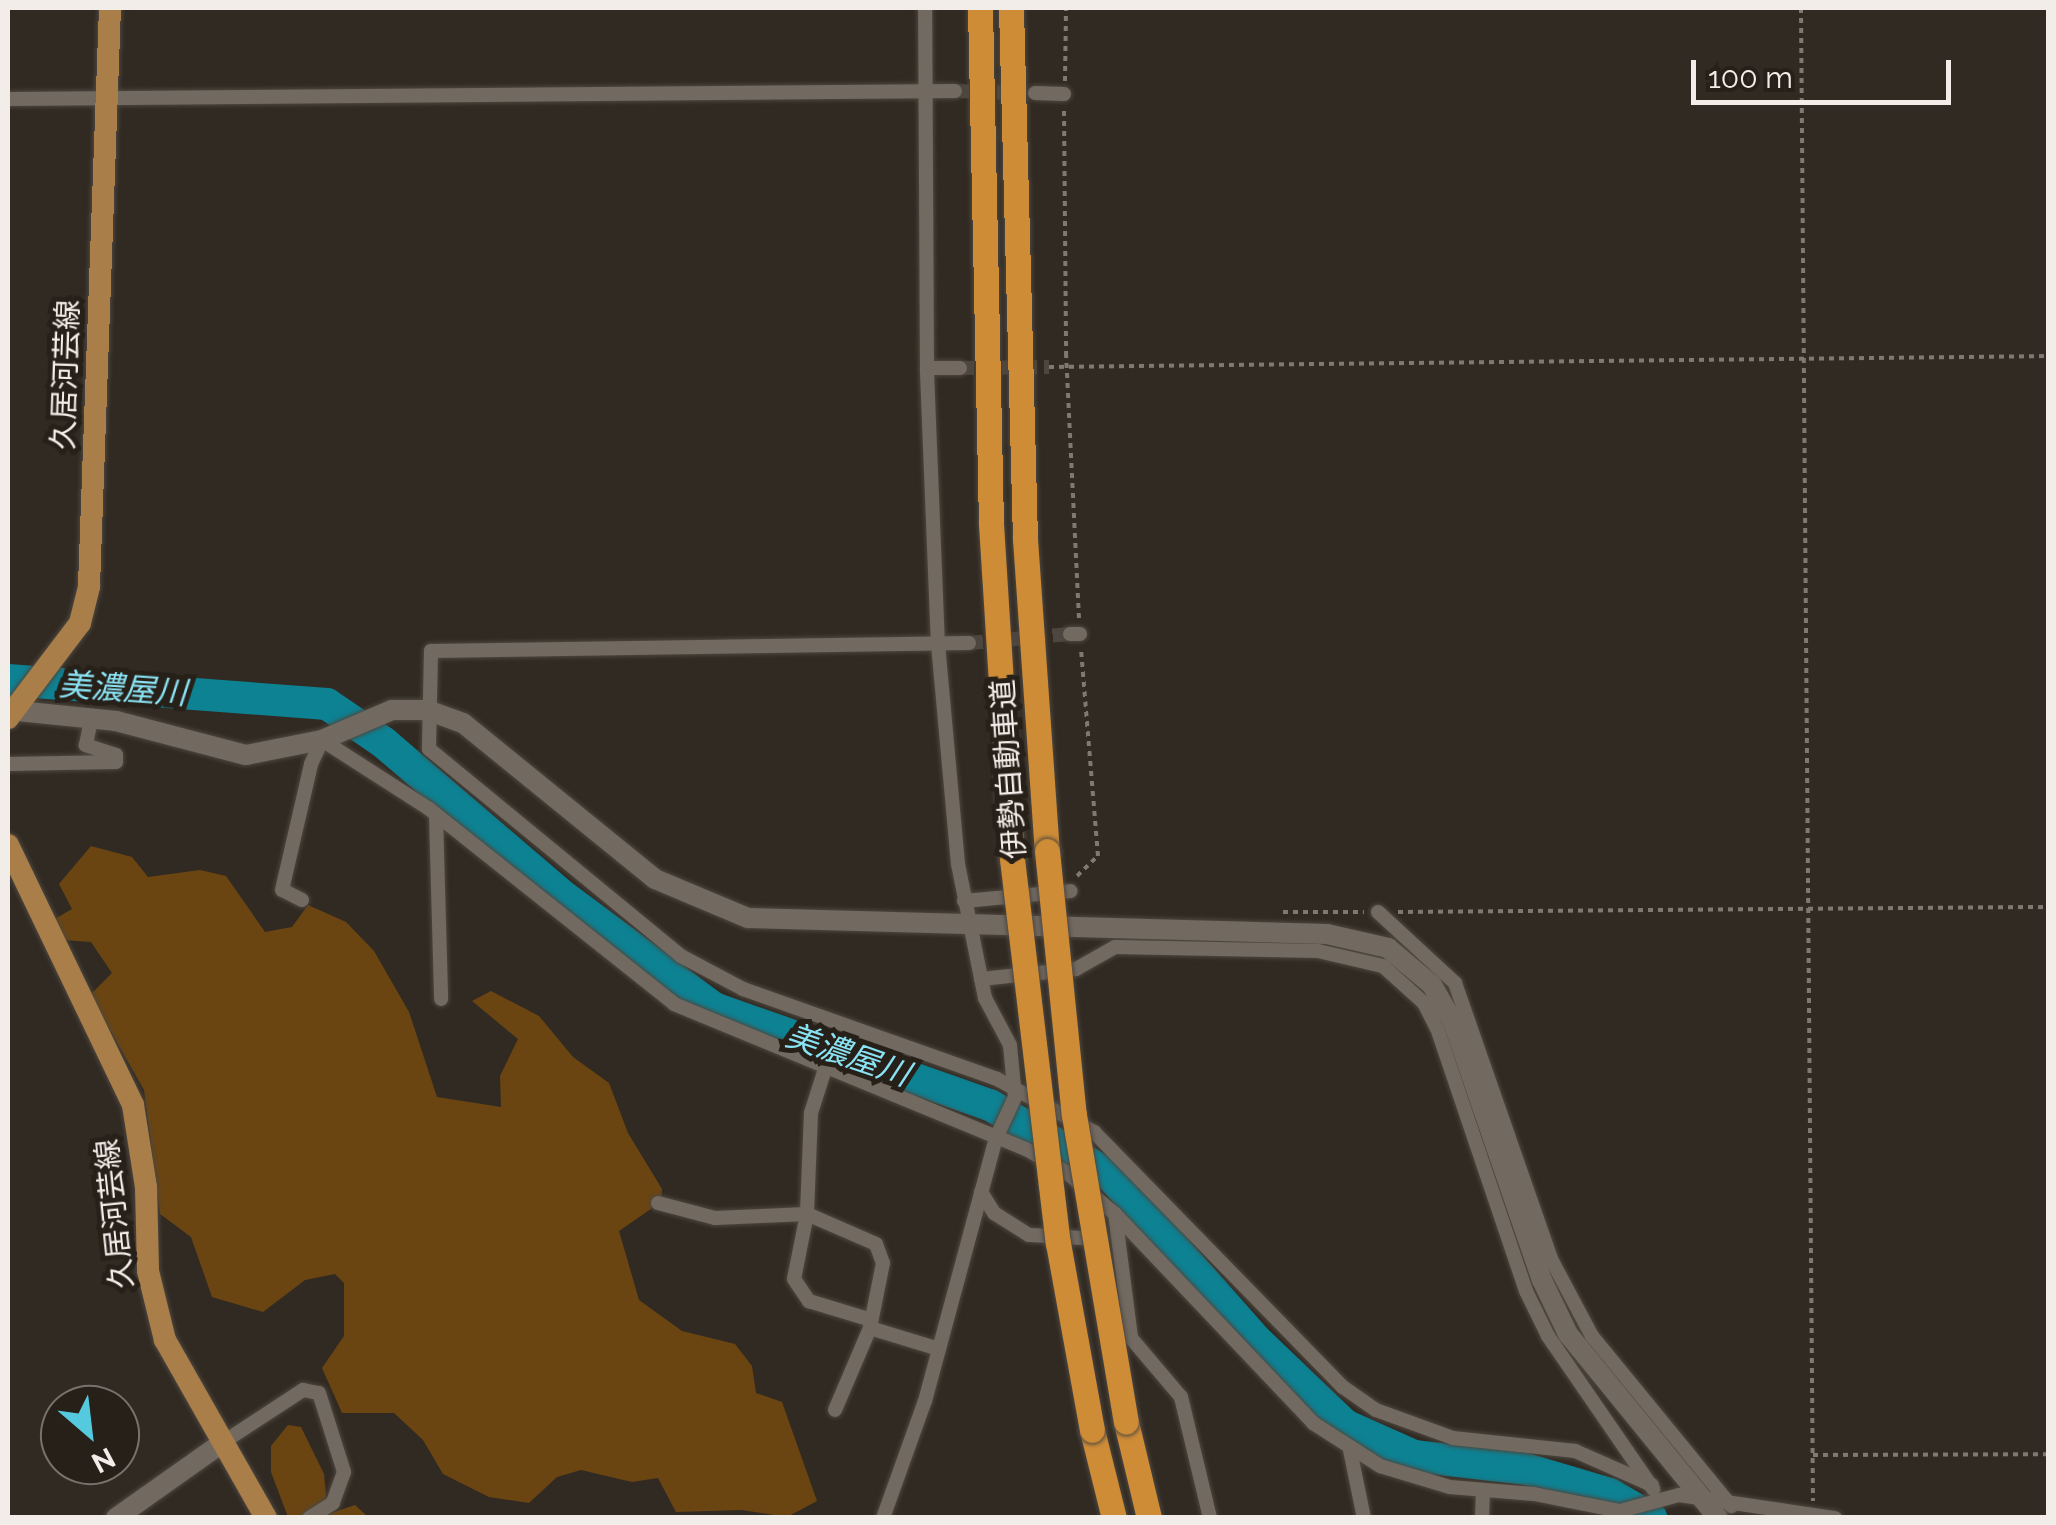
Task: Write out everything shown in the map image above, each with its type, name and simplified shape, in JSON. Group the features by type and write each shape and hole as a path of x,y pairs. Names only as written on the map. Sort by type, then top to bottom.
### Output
{"highway":[{"name":"伊勢自動車道","path":"980,8 989,486 1012,859 1058,1243 1092,1430 1114,1518"},
{"name":"伊勢自動車道","path":"1011,8 1025,539 1047,851 1074,1115 1126,1422 1149,1518"}],"main road":[{"name":"久居河芸線","path":"13,710 60,654 80,623 89,586 110,8"},
{"name":"久居河芸線","path":"8,845 132,1105 146,1187 148,1271 165,1340 266,1518"}],"street":[{"path":"883,1518 939,1349 999,1133 1015,1093 1010,1046 980,978 964,902 938,646 927,368 925,8"},
{"path":"8,99 955,90"},
{"path":"1035,94 1064,94"},
{"path":"927,368 960,368"},
{"path":"970,643 431,651 429,749 681,956 742,988 1015,1093 1114,1148 1343,1386 1376,1410 1453,1438 1575,1451 1655,1492 1718,1508 1835,1518"},
{"path":"13,710 91,719 246,755 328,737 392,710 428,710 463,724 683,896 782,923 1326,934 1388,948 1412,964 1453,1022 1542,1280 1568,1334 1718,1508"},
{"path":"8,764 116,762 116,755 86,746 91,719"},
{"path":"328,737 436,815 674,1004 825,1069 999,1133 1066,1172 1115,1214 1266,1377 1350,1450 1414,1478 1572,1510 1620,1511 1655,1492"},
{"path":"302,900 282,890 311,764 328,737"},
{"path":"436,815 441,999"},
{"path":"964,902 1071,891"},
{"path":"1378,912 1455,983 1551,1259 1592,1336 1718,1508"},
{"path":"980,978 1076,968 1116,947 1318,952 1383,966 1424,1003 1437,1028 1526,1291 1548,1336 1655,1492"},
{"path":"825,1069 811,1113 807,1214 794,1279 809,1301 939,1349"},
{"path":"981,1192 994,1213 1029,1236 1116,1237"},
{"path":"658,1203 716,1218 807,1214 876,1244 883,1263 870,1324 835,1410"},
{"path":"1115,1214 1131,1338 1181,1397 1210,1518"},
{"path":"116,1518 303,1390 320,1393 344,1472 333,1503 308,1518"},
{"path":"1350,1450 1364,1518"},
{"path":"1482,1518 1483,1491"}],"path":[{"path":"1066,8 1064,94 1075,634 1098,856 1071,891"},
{"path":"1800,8 1814,1516"},
{"path":"1049,367 2048,356"},
{"path":"1264,912 2048,907"},
{"path":"1813,1455 2048,1454"}],"shaded area":[{"path":"91,846 132,857 148,877 200,870 226,876 265,932 292,927 308,905 346,922 374,951 409,1012 437,1097 501,1107 500,1076 518,1039 472,1001 491,991 539,1016 573,1057 609,1083 628,1133 662,1189 661,1202 619,1231 639,1300 682,1331 735,1344 752,1366 756,1393 782,1402 817,1501 787,1517 742,1510 676,1512 658,1478 632,1482 581,1470 557,1477 529,1503 489,1497 443,1474 423,1440 394,1413 342,1413 322,1368 344,1336 344,1283 335,1274 305,1280 263,1312 212,1297 191,1237 160,1214 144,1090 90,995 112,973 91,942 63,940 53,920 72,909 59,884"},
{"path":"288,1425 301,1427 324,1474 328,1514 355,1505 368,1517 288,1517 271,1472 271,1446"}],"waterway":[{"name":"美濃屋川","path":"8,680 327,704 383,742 559,893 714,1008 990,1105 1111,1176 1258,1342 1345,1425 1414,1456 1526,1469 1610,1494 1651,1518"}],"tunnel":[{"path":"955,91 1019,93"},
{"path":"960,368 1049,367"},
{"path":"969,643 1070,634"}]}
